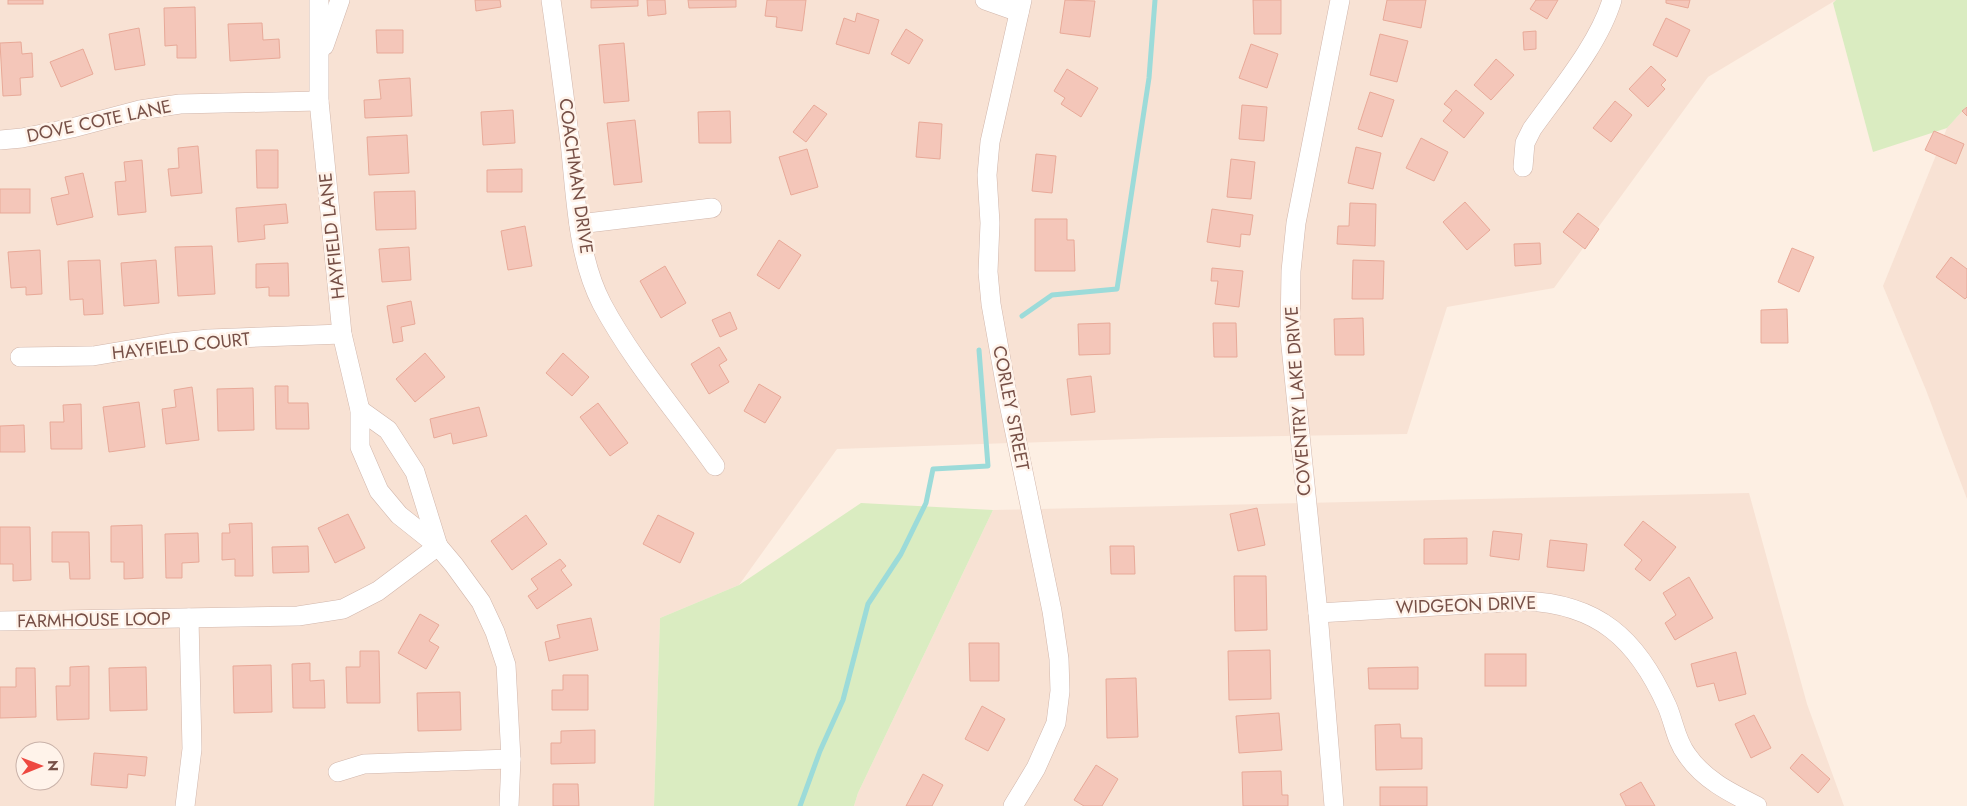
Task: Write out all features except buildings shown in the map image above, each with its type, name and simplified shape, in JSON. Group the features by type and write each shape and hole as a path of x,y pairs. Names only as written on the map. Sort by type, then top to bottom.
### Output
{"street":[{"name":"HAYFIELD LANE","path":"319,0 319,101 342,334 360,410 360,447 379,491 399,515 438,546 481,602 495,632 506,665 511,759 509,806"},
{"name":"HAYFIELD LANE","path":"319,61 340,0"},
{"name":"COACHMAN DRIVE","path":"551,0 564,89 579,224 590,274 602,304 627,345 714,466"},
{"path":"985,0 1021,6"},
{"name":"COVENTRY LAKE DRIVE","path":"1334,806 1318,613 1290,336 1291,271 1296,223 1340,0"},
{"path":"1523,167 1525,143 1532,129 1588,49 1604,21 1612,0"},
{"name":"CORLEY STREET","path":"1013,806 1036,768 1056,723 1060,691 1059,659 1052,611 1008,399 991,304 988,272 990,223 987,174 990,142 1021,6"},
{"name":"DOVE COTE LANE","path":"0,140 72,128 140,110 180,104 319,101"},
{"path":"579,224 712,208"},
{"name":"HAYFIELD COURT","path":"20,357 93,356 210,339 342,334"},
{"name":"HAYFIELD LANE","path":"360,410 388,430 415,472 438,546"},
{"name":"FARMHOUSE LOOP","path":"0,621 298,616 343,608 378,591 438,546"},
{"name":"WIDGEON DRIVE","path":"1318,613 1522,601 1554,604 1585,614 1626,640 1646,665 1668,708 1685,754 1721,787 1757,806"},
{"name":"FARMHOUSE LOOP","path":"185,806 192,749 189,618"},
{"path":"338,772 364,764 511,759"}],"shaded area":[{"path":"0,0 1836,0 1708,77 1554,288 1447,307 1407,434 1162,438 837,449 739,585 660,618 654,806 0,806"},
{"path":"1967,106 1967,499 1926,390 1883,286 1947,128"},
{"path":"1749,493 1807,704 1844,806 854,806 858,793 993,510"}],"green space":[{"path":"1836,0 1967,0 1967,106 1947,128 1873,152 1833,3"},
{"path":"861,503 993,510 858,793 854,806 654,806 660,618 739,585"}],"waterway":[{"path":"1022,316 1052,295 1117,289 1149,78 1155,0"},
{"path":"800,806 820,751 843,700 868,604 901,554 926,503 933,469 988,466 979,350"}]}
